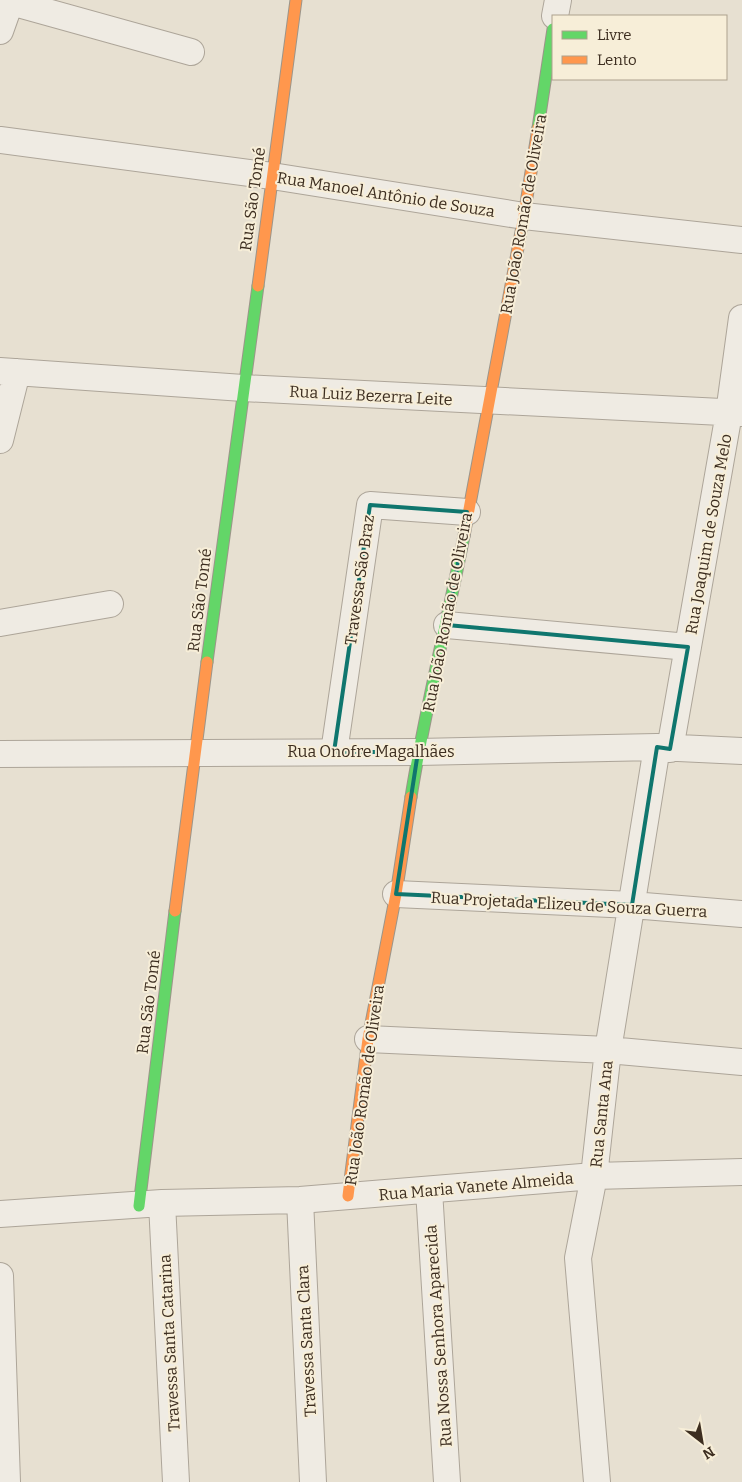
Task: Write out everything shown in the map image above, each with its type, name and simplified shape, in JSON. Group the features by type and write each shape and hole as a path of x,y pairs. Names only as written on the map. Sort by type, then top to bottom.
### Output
{"street":[{"name":"Rua São Tomé","path":"151,1204 195,751 296,0"},
{"path":"555,15 558,0"},
{"path":"0,31 11,1 191,52"},
{"name":"Rua João Romão de Oliveira","path":"348,1196 368,1039 396,894 418,752 448,625 467,512 524,216 552,35"},
{"name":"Rua Manoel Antônio de Souza","path":"0,140 272,176 524,216 742,240"},
{"name":"Rua Joaquim de Souza Melo","path":"664,748 688,647 735,413 742,318"},
{"path":"0,440 8,372"},
{"name":"Rua Luiz Bezerra Leite","path":"8,372 489,402 735,413"},
{"name":"Travessa São Braz","path":"334,752 370,505 467,512"},
{"path":"0,624 110,604"},
{"path":"448,625 688,647"},
{"name":"Rua Onofre Magalhães","path":"0,754 195,751 418,752 664,748 742,751"},
{"name":"Rua Santa Ana","path":"597,1482 578,1258 594,1176 608,1050 632,906 664,748"},
{"name":"Rua Projetada Elizeu de Souza Guerra","path":"396,894 632,906 742,914"},
{"path":"368,1039 608,1050 742,1062"},
{"name":"Rua Maria Vanete Almeida","path":"0,1214 151,1204 300,1200 594,1176 742,1172"},
{"name":"Rua Nossa Senhora Aparecida","path":"429,1190 448,1482"},
{"name":"Travessa Santa Clara","path":"300,1200 313,1482"},
{"name":"Travessa Santa Catarina","path":"151,1204 176,1482"},
{"path":"0,1276 7,1482"}],"highlighted area":[{"path":"370,505 467,512 447,625 688,647 670,749 657,747 632,905 396,894 418,752 334,752"}],"traffic: fast":[{"path":"538,128 552,36"},
{"path":"207,662 258,286"},
{"path":"411,797 464,536"},
{"path":"139,1206 175,911"}],"traffic: slow":[{"path":"258,286 296,0"},
{"path":"464,536 524,216 538,128"},
{"path":"175,911 207,662"},
{"path":"348,1196 368,1039 396,894 411,797"}]}
